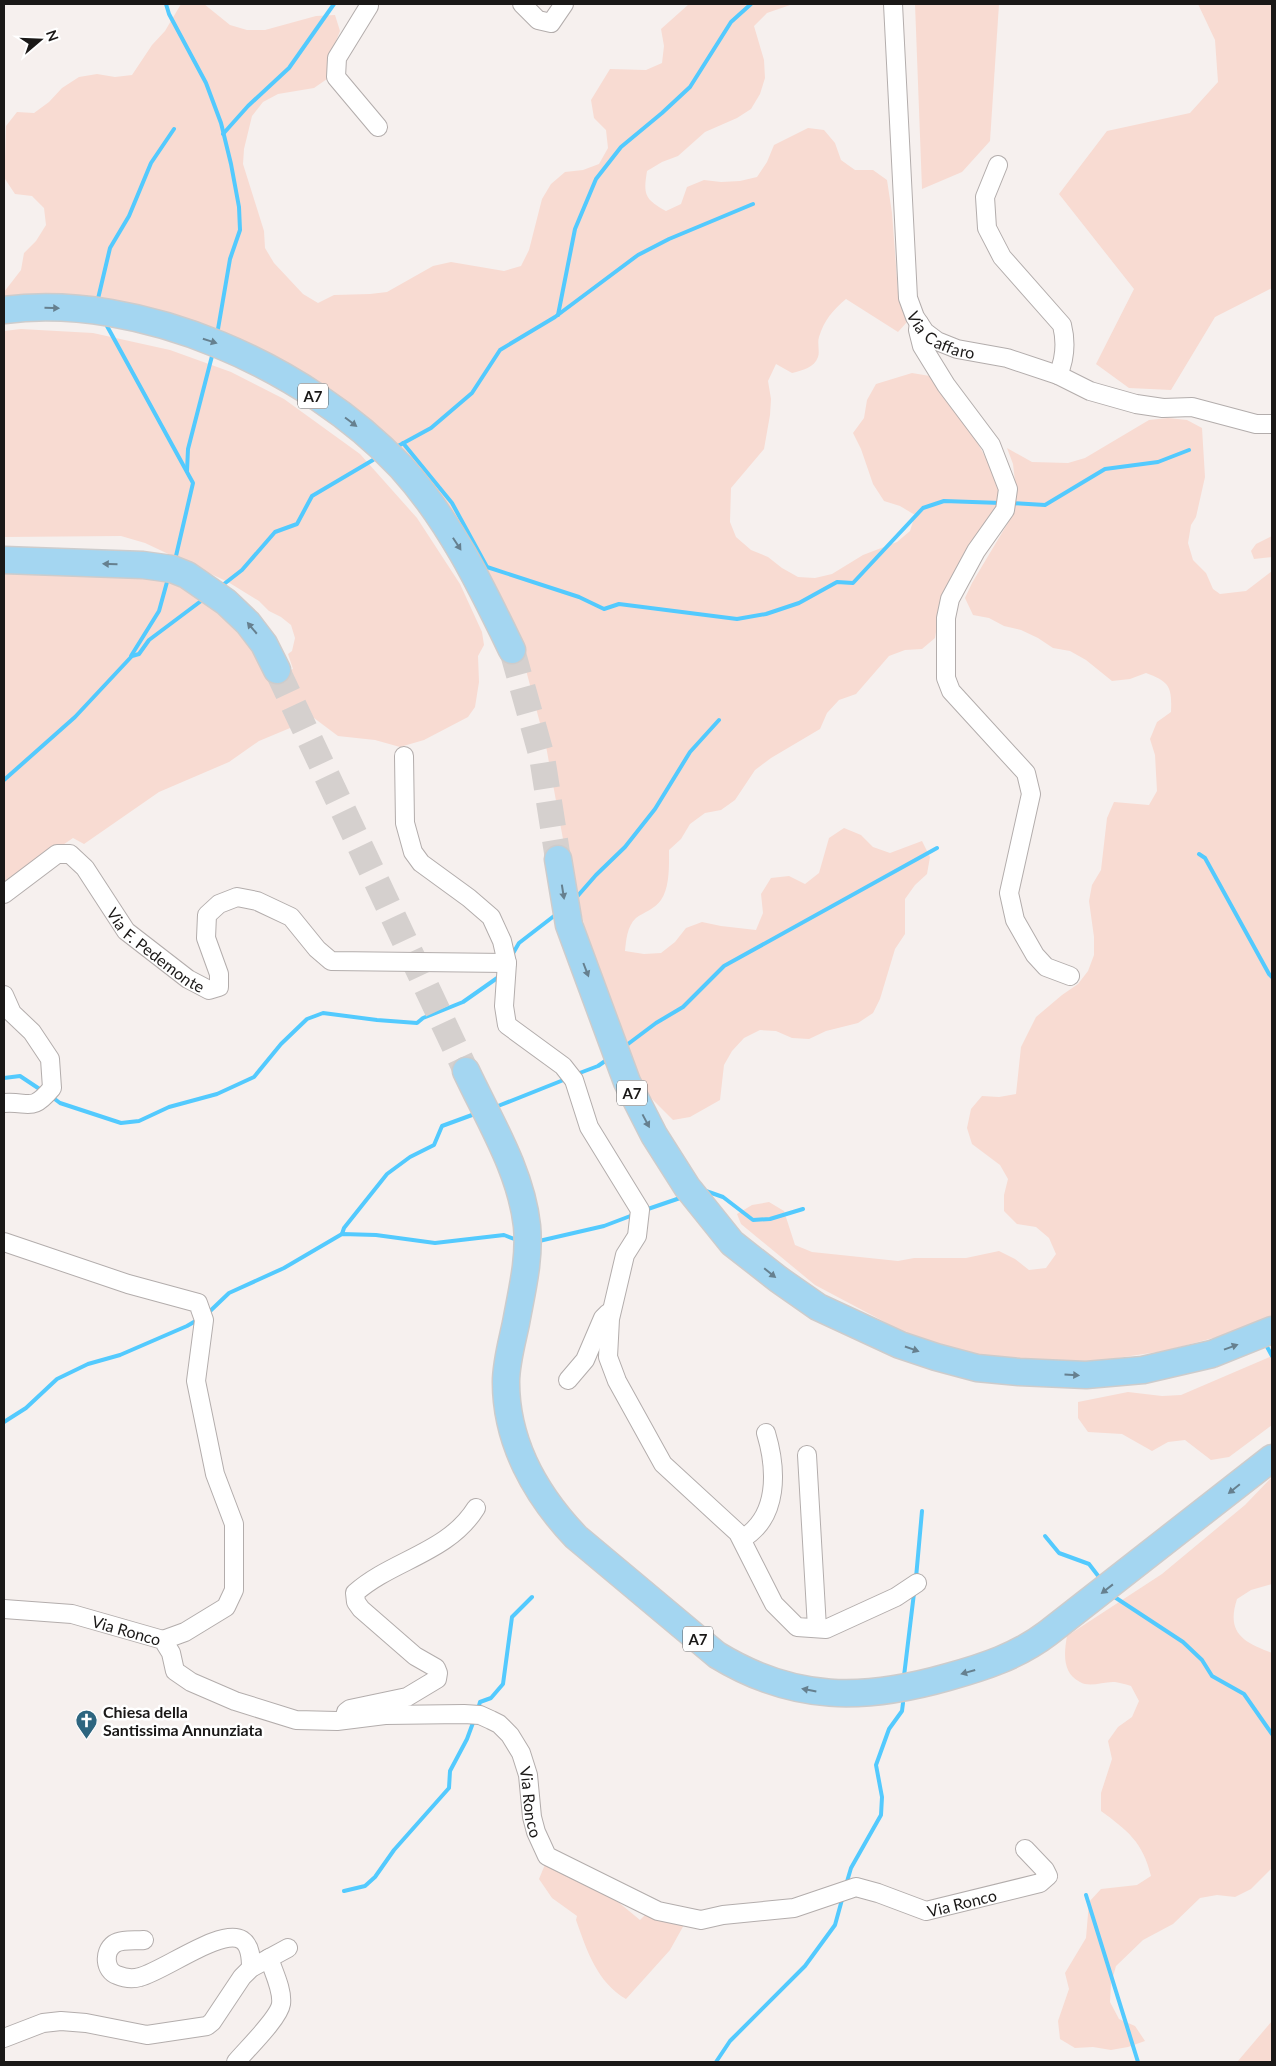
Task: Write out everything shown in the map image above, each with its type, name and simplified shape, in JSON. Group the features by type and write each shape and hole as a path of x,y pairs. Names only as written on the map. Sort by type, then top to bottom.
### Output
{"highway":[{"name":"A7","path":"4,310 55,308 112,313 159,324 223,346 280,374 354,424 401,467 433,508 474,571 512,650"},
{"path":"4,560 143,565 172,569 203,585 226,602 248,623 264,644 277,670"},
{"name":"A7","path":"558,859 569,925 619,1061 640,1109 654,1135 687,1187 732,1243 818,1307 900,1345 936,1357 977,1368 1018,1372 1086,1375 1144,1370 1212,1354 1266,1333"},
{"name":"A7","path":"466,1071 510,1167 519,1191 527,1225 527,1266 506,1381 510,1421 530,1478 560,1521 576,1537 717,1655 733,1665 768,1680 795,1688 832,1693 866,1694 921,1685 998,1662 1024,1650 1048,1634 1272,1458"}],"street":[{"path":"369,4 337,58 336,77 378,127"},
{"path":"522,4 538,20 551,23 564,4"},
{"name":"Via Caffaro","path":"893,4 908,298 915,318 925,332 937,341 956,349 1007,358 1058,375 1090,391 1136,404 1162,408 1192,408 1256,424 1272,424"},
{"path":"998,165 984,197 987,228 1002,256 1062,325 1064,357 1058,375"},
{"path":"919,323 918,330 922,346 946,385 991,445 1008,488 1005,510 976,551 950,599 946,618 946,678 951,692 1026,773 1031,794 1009,892 1015,920 1035,955 1046,967 1070,976"},
{"path":"404,756 404,823 414,852 421,863 469,898 491,917 502,941 506,963 504,1006 507,1025 563,1066 574,1080 589,1127 640,1210 637,1236 625,1255 612,1308 608,1357 617,1381 663,1464 738,1533 774,1604 797,1627 826,1629 896,1597 917,1583"},
{"name":"Via F. Pedemonte","path":"4,894 57,854 70,854 85,868 126,931 188,979 209,990 219,987 218,974 206,938 207,915 219,904 237,897 257,901 291,917 317,949 331,962 506,963"},
{"path":"4,995 12,1013 32,1032 50,1059 52,1088 41,1101 25,1105 4,1103"},
{"path":"4,1242 128,1284 198,1303 204,1320 196,1381 215,1474 234,1524 234,1590 226,1607 185,1632 163,1640"},
{"path":"568,1380 585,1360 603,1318 612,1308"},
{"path":"742,1539 759,1526 767,1514 774,1475 772,1454 766,1433"},
{"path":"807,1455 816,1628"},
{"path":"337,1721 350,1709 407,1697 437,1679 438,1673 436,1668 415,1656 361,1609 356,1602 355,1593 369,1581 436,1547 468,1520 476,1508"},
{"name":"Via Ronco","path":"4,1609 72,1614 163,1640 171,1653 175,1671 191,1682 235,1701 296,1720 337,1721 385,1715 464,1714 480,1715 500,1724 510,1735 521,1753 528,1775 532,1816 536,1832 547,1856 658,1910 701,1920 722,1915 794,1908 856,1887 926,1911 1040,1883 1048,1876 1045,1870 1025,1849"},
{"path":"144,1940 113,1944 108,1951 106,1959 110,1972 125,1978 138,1977 172,1963 218,1939 226,1938 237,1938 245,1943 249,1950 251,1968"},
{"path":"4,2038 43,2023 61,2021 86,2023 147,2035 207,2026 212,2022 242,1976 251,1968 288,1948"},
{"path":"236,2062 275,2016 281,2005 281,1998 270,1958"}],"shaded area":[{"path":"181,4 204,4 230,25 247,30 265,30 316,16 335,15 340,31 334,46 327,79 314,88 278,94 263,102 252,116 244,149 243,164 264,231 265,248 274,263 303,294 318,303 334,295 387,292 433,266 451,262 504,271 521,266 529,250 542,199 551,184 565,172 583,170 599,164 608,148 606,130 594,118 591,100 610,69 646,70 662,63 664,46 661,29 689,4 793,4 767,13 754,26 764,60 765,78 760,94 751,109 737,118 705,132 678,156 662,162 647,171 646,191 654,203 666,211 681,204 687,187 704,180 721,182 740,181 757,177 767,162 774,145 808,128 824,130 835,143 841,160 855,170 873,170 887,180 892,213 898,292 907,322 898,332 846,299 826,320 818,339 819,352 814,364 792,373 776,364 768,381 771,399 764,449 731,488 730,522 736,537 751,550 768,557 798,577 815,578 832,574 863,555 897,542 910,531 915,515 900,506 884,501 873,484 861,449 853,433 864,418 867,400 876,384 912,373 930,376 967,424 1002,487 999,505 942,596 935,638 922,649 905,650 889,656 856,694 839,700 827,713 820,729 771,758 755,770 735,800 721,810 705,813 690,824 681,839 669,850 668,876 664,895 656,906 633,921 625,951 644,954 661,953 675,942 686,928 702,922 756,930 763,913 761,894 771,878 789,876 805,884 819,873 829,838 844,828 861,835 873,847 890,853 922,841 930,857 927,874 915,885 905,899 905,934 895,949 880,999 873,1013 858,1023 826,1031 809,1039 792,1038 776,1031 760,1030 744,1038 732,1051 724,1065 720,1100 690,1117 673,1120 649,1096 626,1051 588,939 567,861 546,746 526,670 506,614 443,501 256,351 4,305 4,292 21,270 24,253 36,241 46,225 44,208 32,196 15,194 5,179 6,126 17,112 34,113 49,102 62,88 79,77 97,74 115,77 132,75 152,45 165,31"},
{"path":"915,4 999,4 990,141 962,172 922,189"},
{"path":"1198,4 1272,4 1272,288 1215,317 1171,390 1129,388 1096,364 1134,289 1059,194 1107,131 1190,113 1218,82 1215,40"},
{"path":"21,329 93,333 170,350 231,372 284,399 360,454 417,518 460,584 482,632 484,645 478,656 479,682 475,707 468,717 424,740 400,747 375,740 338,736 314,718 259,741 229,762 159,792 84,844 73,838 4,885 4,567 157,577 194,594 228,619 258,655 270,679 293,669 288,654 292,651 295,638 291,625 269,611 259,601 228,582 145,543 121,536 4,537 4,331"},
{"path":"1168,418 1187,420 1202,428 1205,477 1196,517 1191,525 1188,543 1193,560 1206,573 1213,589 1220,594 1246,591 1272,571 1272,1327 1257,1322 1217,1337 1164,1351 1077,1364 1004,1363 932,1347 815,1285 741,1224 737,1214 752,1205 769,1202 784,1211 795,1245 812,1252 898,1261 914,1258 966,1258 999,1251 1015,1259 1029,1270 1046,1268 1056,1254 1049,1238 1036,1227 1017,1224 1004,1211 1004,1195 1008,1179 1000,1165 972,1144 967,1128 971,1109 982,1096 999,1097 1016,1094 1021,1047 1036,1017 1078,984 1088,971 1094,955 1094,937 1089,901 1092,885 1101,870 1107,818 1114,802 1149,805 1157,791 1155,755 1150,739 1157,722 1171,712 1171,697 1168,686 1154,676 1146,673 1130,679 1112,681 1086,660 1070,651 1053,648 1021,630 1004,626 989,618 973,615 965,598 1009,521 1015,481 1013,464 1007,448 1032,462 1068,463 1085,458 1149,420"},
{"path":"1272,536 1272,557 1254,559 1251,551 1256,544"},
{"path":"1272,1356 1272,1425 1229,1457 1211,1460 1185,1440 1168,1442 1152,1451 1122,1434 1088,1432 1078,1418 1078,1402 1128,1392 1162,1396 1181,1395"},
{"path":"1272,1477 1272,1584 1251,1590 1237,1599 1234,1620 1236,1628 1245,1640 1272,1653 1272,1868 1251,1889 1235,1897 1217,1895 1200,1898 1173,1924 1143,1940 1116,1966 1111,1984 1110,2002 1119,2019 1135,2026 1145,2041 1111,2050 1093,2047 1075,2048 1060,2039 1058,2021 1069,1989 1065,1973 1086,1938 1089,1902 1101,1889 1137,1885 1151,1876 1148,1864 1133,1838 1119,1824 1101,1811 1101,1793 1112,1759 1108,1741 1118,1727 1132,1717 1139,1701 1129,1685 1115,1682 1084,1684 1074,1678 1067,1668 1065,1656 1067,1636 1162,1574 1245,1505"},
{"path":"546,1862 595,1883 640,1920 649,1911 685,1923 670,1950 626,1999 608,1984 594,1965 576,1920 577,1916 552,1898 539,1879"},
{"path":"1272,2021 1272,2062 1238,2062 1238,2061"}],"waterway":[{"path":"166,4 169,14 206,83 221,123 239,207 240,230 230,259 218,329"},
{"path":"223,134 248,106 289,68 334,4"},
{"path":"558,315 575,229 596,179 621,147 690,87 731,22 751,4"},
{"path":"97,303 110,248 129,216 151,163 174,129"},
{"path":"398,446 431,428 472,393 500,350 555,317 638,255 669,239 753,204"},
{"path":"107,326 193,483 176,556"},
{"path":"187,471 188,449 212,356"},
{"path":"403,443 452,503 487,567 579,597 604,609 619,604 737,619 766,614 799,603 837,582 853,583 923,508 944,501 1001,503"},
{"path":"1011,503 1045,505 1105,469 1158,462 1189,450"},
{"path":"224,584 242,570 275,532 297,524 312,496 373,460"},
{"path":"131,656 159,611 167,582"},
{"path":"4,780 75,717 132,656 139,654 149,640 201,601"},
{"path":"575,899 625,847 655,809 690,752 719,720"},
{"path":"624,1047 656,1023 683,1007 724,966 937,848"},
{"path":"1199,854 1205,858 1272,977"},
{"path":"512,955 519,943 554,916"},
{"path":"52,1097 60,1103 121,1123 139,1121 169,1107 217,1094 254,1077 281,1044 307,1019 323,1013 417,1023 423,1018 463,1002 500,976"},
{"path":"577,1074 598,1066 608,1059"},
{"path":"4,1078 20,1076 44,1092"},
{"path":"498,1106 566,1079"},
{"path":"342,1234 344,1228 387,1174 410,1157 434,1145 442,1126 472,1115"},
{"path":"703,1190 723,1197 753,1220 770,1219 803,1209"},
{"path":"645,1210 683,1197"},
{"path":"539,1241 604,1226 633,1215"},
{"path":"207,1314 229,1293 284,1268 342,1234 376,1235 435,1243 504,1235 517,1240"},
{"path":"4,1422 26,1408 57,1379 88,1364 120,1355 199,1319"},
{"path":"1265,1343 1272,1356"},
{"path":"916,1578 922,1511"},
{"path":"1045,1536 1059,1553 1089,1564 1099,1577"},
{"path":"904,1676 914,1593"},
{"path":"1113,1596 1183,1642 1202,1660 1212,1676 1244,1694 1272,1734"},
{"path":"478,1709 480,1702 491,1698 503,1684 512,1617 532,1597"},
{"path":"846,1885 851,1868 881,1815 882,1797 876,1765 889,1729 902,1711 903,1703"},
{"path":"344,1891 365,1886 375,1877 394,1850 449,1788 450,1771 467,1739 474,1720"},
{"path":"1086,1895 1138,2062"},
{"path":"716,2062 730,2041 805,1966 835,1925 843,1896"}],"tunnel":[{"path":"512,650 542,757 558,859"},
{"path":"277,670 466,1071"}],"place":[{"name":"Chiesa della Santissima Annunziata","path":"87,1739"}]}
